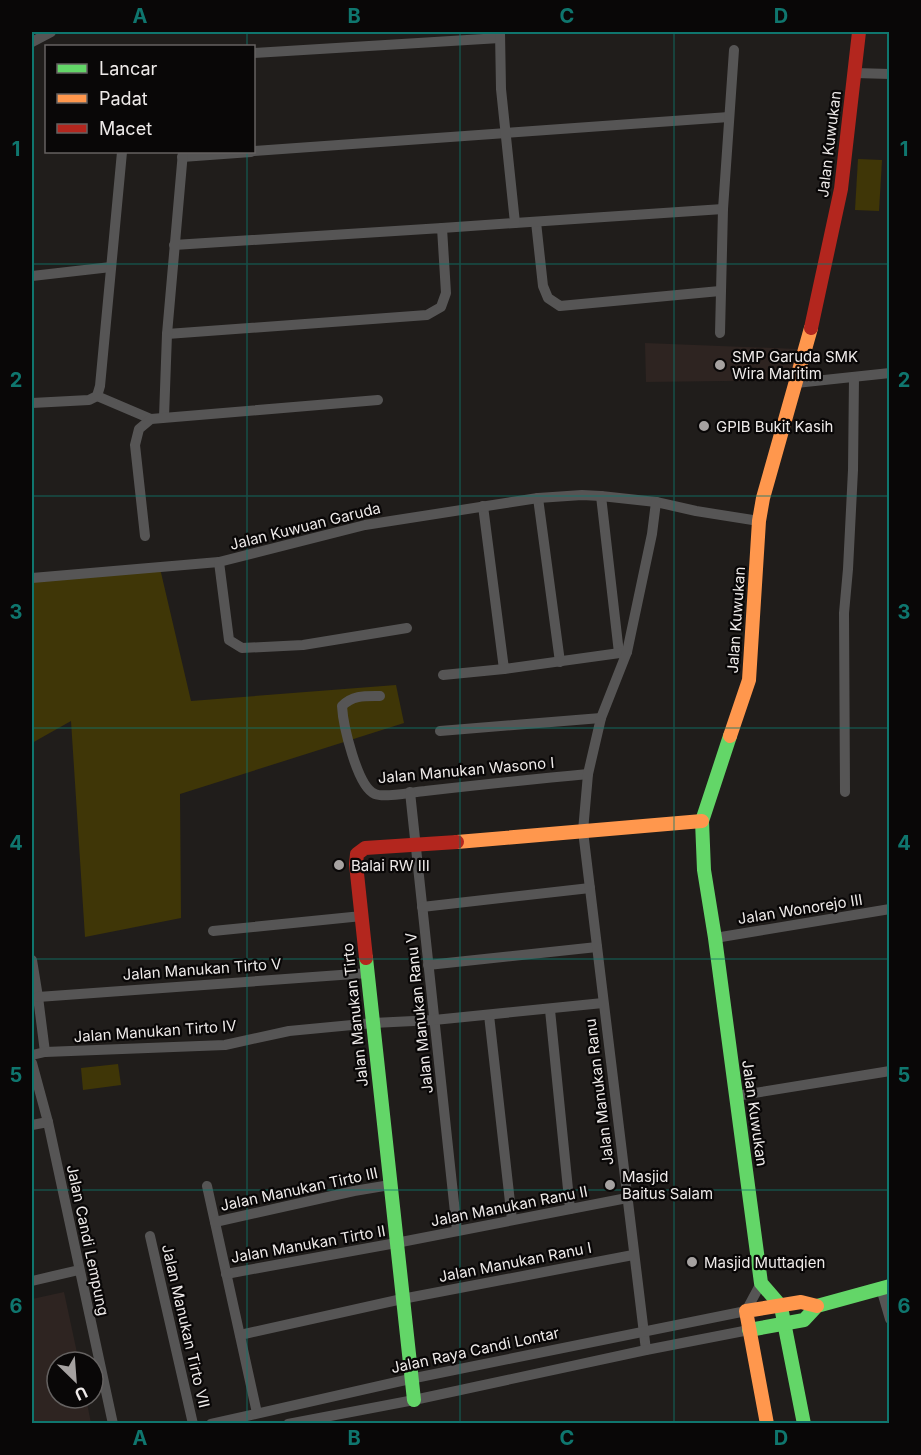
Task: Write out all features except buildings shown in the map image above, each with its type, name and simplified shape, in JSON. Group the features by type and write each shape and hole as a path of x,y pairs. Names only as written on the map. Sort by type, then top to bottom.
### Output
{"street":[{"path":"32,42 51,32"},
{"name":"Jalan Kuwukan","path":"761,1283 704,870 702,821 749,680 759,521 763,498 813,326 841,188 859,32"},
{"path":"255,53 500,35 501,89 515,223"},
{"path":"720,333 723,209 734,50"},
{"path":"855,73 890,74"},
{"path":"255,151 729,117"},
{"path":"97,396 103,370 122,153"},
{"path":"164,417 167,334 182,154 205,153"},
{"path":"174,245 723,209"},
{"path":"536,222 543,286 548,298 560,306 720,291"},
{"path":"167,334 427,315 441,307 446,293 442,228"},
{"path":"32,276 111,267"},
{"path":"796,383 890,373"},
{"path":"845,792 843,613 853,481 854,377"},
{"path":"32,403 89,400 97,396 151,418 378,400"},
{"path":"145,536 135,445 139,429 151,418"},
{"path":"443,675 623,653 601,496"},
{"name":"Jalan Kuwuan Garuda","path":"407,628 303,645 250,648 234,645 229,640 219,562 365,525 538,498 601,496 656,502 759,521"},
{"path":"538,498 560,662"},
{"name":"Jalan Manukan Ranu","path":"646,1350 583,831 588,774 601,718 623,653 652,534 656,502"},
{"path":"483,507 504,669"},
{"path":"32,578 219,562"},
{"name":"Jalan Manukan Wasono I","path":"380,696 356,696 342,706 346,732 359,772 373,794 588,774"},
{"path":"440,730 601,718"},
{"name":"Jalan Manukan Ranu V","path":"410,792 457,1231"},
{"name":"Jalan Manukan Tirto","path":"414,1400 356,864 357,854 365,848 416,846 702,821"},
{"path":"422,907 590,888"},
{"name":"Jalan Wonorejo III","path":"715,938 890,909"},
{"path":"213,931 362,916"},
{"path":"429,965 597,947"},
{"path":"32,968 45,1052"},
{"name":"Jalan Manukan Tirto V","path":"38,997 368,973"},
{"name":"Jalan Manukan Tirto IV","path":"32,1055 45,1052 225,1045 289,1031 550,1010 603,1003"},
{"path":"550,1010 570,1209"},
{"path":"489,1015 512,1220"},
{"name":"Jalan Candi Lempung","path":"32,1063 48,1122 113,1424"},
{"path":"736,1096 890,1071"},
{"path":"32,1125 48,1122"},
{"name":"Jalan Manukan Tirto III","path":"214,1222 390,1185"},
{"path":"207,1186 257,1413"},
{"name":"Jalan Manukan Ranu II","path":"396,1243 627,1198"},
{"name":"Jalan Manukan Tirto VII","path":"150,1236 194,1424"},
{"name":"Jalan Manukan Tirto II","path":"226,1274 396,1243"},
{"name":"Jalan Manukan Ranu I","path":"240,1335 402,1299 633,1255"},
{"path":"32,1281 80,1270"},
{"path":"766,1424 746,1311 761,1283 780,1305 804,1424"},
{"path":"746,1311 801,1302 818,1306 885,1287 890,1318"},
{"path":"288,1424 414,1400 646,1350 804,1320 818,1306"},
{"name":"Jalan Raya Candi Lontar","path":"211,1424 410,1379 642,1330 746,1311"}],"shaded area":[{"path":"858,159 882,160 879,211 855,210"},
{"name":"SMP Garuda SMK Wira Maritim","path":"645,343 797,349 793,380 646,382"},
{"path":"159,564 191,701 396,685 404,723 180,794 181,918 85,937 71,721 32,743 32,575"},
{"path":"118,1064 121,1085 83,1090 81,1068"},
{"path":"64,1292 76,1350 45,1350 45,1410 88,1410 91,1423 32,1423 32,1299"}],"traffic: fast":[{"path":"730,736 702,821 704,870 761,1283 780,1305"},
{"path":"366,958 414,1400"},
{"path":"749,1330 804,1320 817,1306 890,1286"},
{"path":"782,1312 804,1424"}],"traffic: slow":[{"path":"730,736 749,680 759,521 763,498 811,328"},
{"path":"457,842 702,821"},
{"path":"767,1424 746,1311 801,1302 817,1306"}],"traffic: jam":[{"path":"811,328 841,189 859,32"},
{"path":"366,958 356,864 357,854 365,848 457,842"}],"place":[{"name":"SMP Garuda SMK Wira Maritim","path":"720,365"},
{"name":"GPIB Bukit Kasih","path":"704,426"},
{"name":"Balai RW III","path":"339,865"},
{"name":"Masjid Baitus Salam","path":"610,1185"},
{"name":"Masjid Muttaqien","path":"692,1262"}]}
